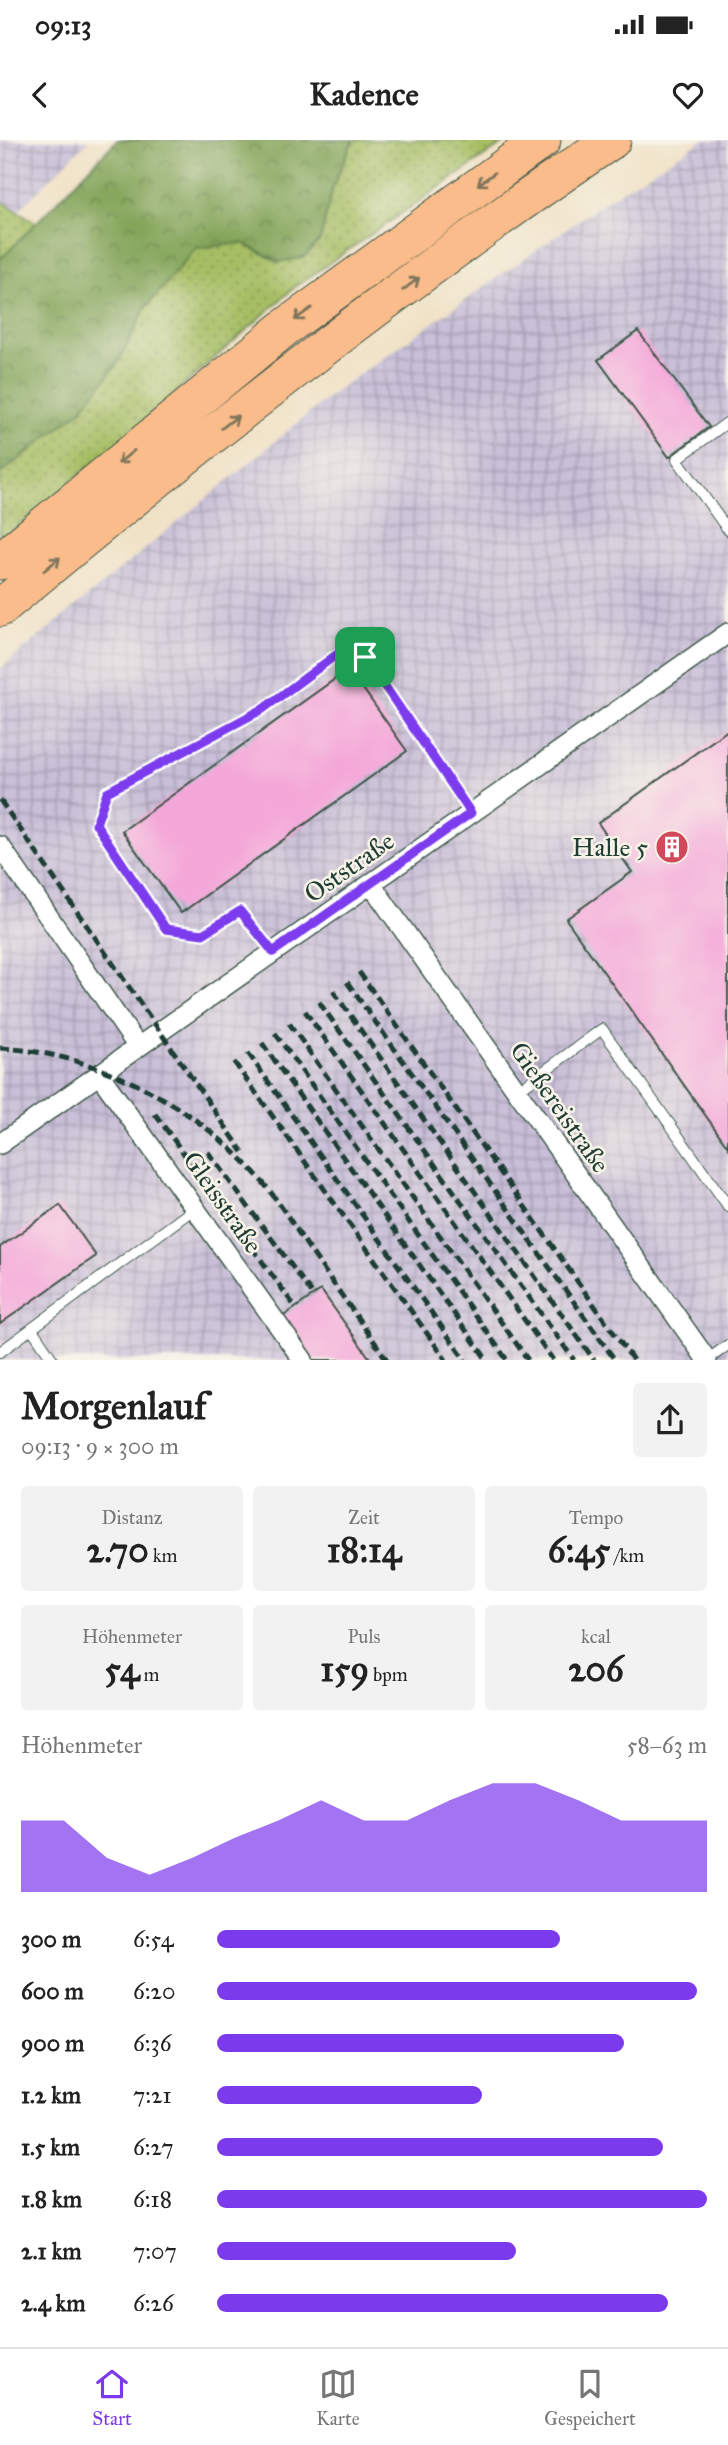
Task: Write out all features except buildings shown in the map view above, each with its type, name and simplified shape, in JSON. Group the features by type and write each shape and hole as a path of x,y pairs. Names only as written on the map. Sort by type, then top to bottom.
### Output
{"highway":[{"path":"0,561 287,326 542,140"},
{"path":"0,608 150,483 322,350 531,195 612,140"}],"street":[{"name":"Oststraße","path":"0,1144 728,632"},
{"path":"0,846 138,1047"},
{"name":"Gießereistraße","path":"371,884 707,1360"},
{"name":"Gleisstraße","path":"99,1073 303,1360"}],"lane":[{"path":"728,422 677,459 728,530"},
{"path":"273,952 240,911 203,934 166,929 96,824 107,792 263,709 344,649 365,657 471,813"},
{"path":"517,1091 602,1029 728,1206"},
{"path":"0,1352 195,1208"},
{"path":"32,1329 53,1360"},
{"path":"707,1360 728,1345"}],"shaded area":[{"path":"0,140 89,140 0,229"},
{"path":"703,140 728,140 728,1360 0,1360 0,669 336,391 610,198"}],"green space":[{"path":"117,140 353,140 333,186 320,240 304,257 279,262 243,243 196,248 146,307 117,364 81,410 0,474 0,260"},
{"path":"353,140 508,140 296,286 116,445 0,541 0,474 117,364 146,307 196,248 243,243 279,262 320,240 333,186"},
{"path":"0,200 37,223 0,260"}],"railway":[{"path":"0,800 243,1152"},
{"path":"359,972 633,1360"},
{"path":"347,982 615,1360"},
{"path":"333,991 594,1360"},
{"path":"319,1002 574,1360"},
{"path":"305,1011 553,1360"},
{"path":"289,1023 528,1360"},
{"path":"275,1033 507,1360"},
{"path":"262,1043 487,1360"},
{"path":"0,1048 38,1052 113,1074 183,1111 215,1135 269,1190 387,1360"},
{"path":"248,1053 465,1360"},
{"path":"234,1062 446,1360"},
{"path":"155,1114 296,1308"},
{"path":"208,1152 313,1295"}],"place":[{"name":"Halle 5","path":"672,847"}],"route":[{"path":"344,649 365,657 471,813 273,952 240,911 203,934 166,929 96,824 107,792 263,709 344,649"}]}
